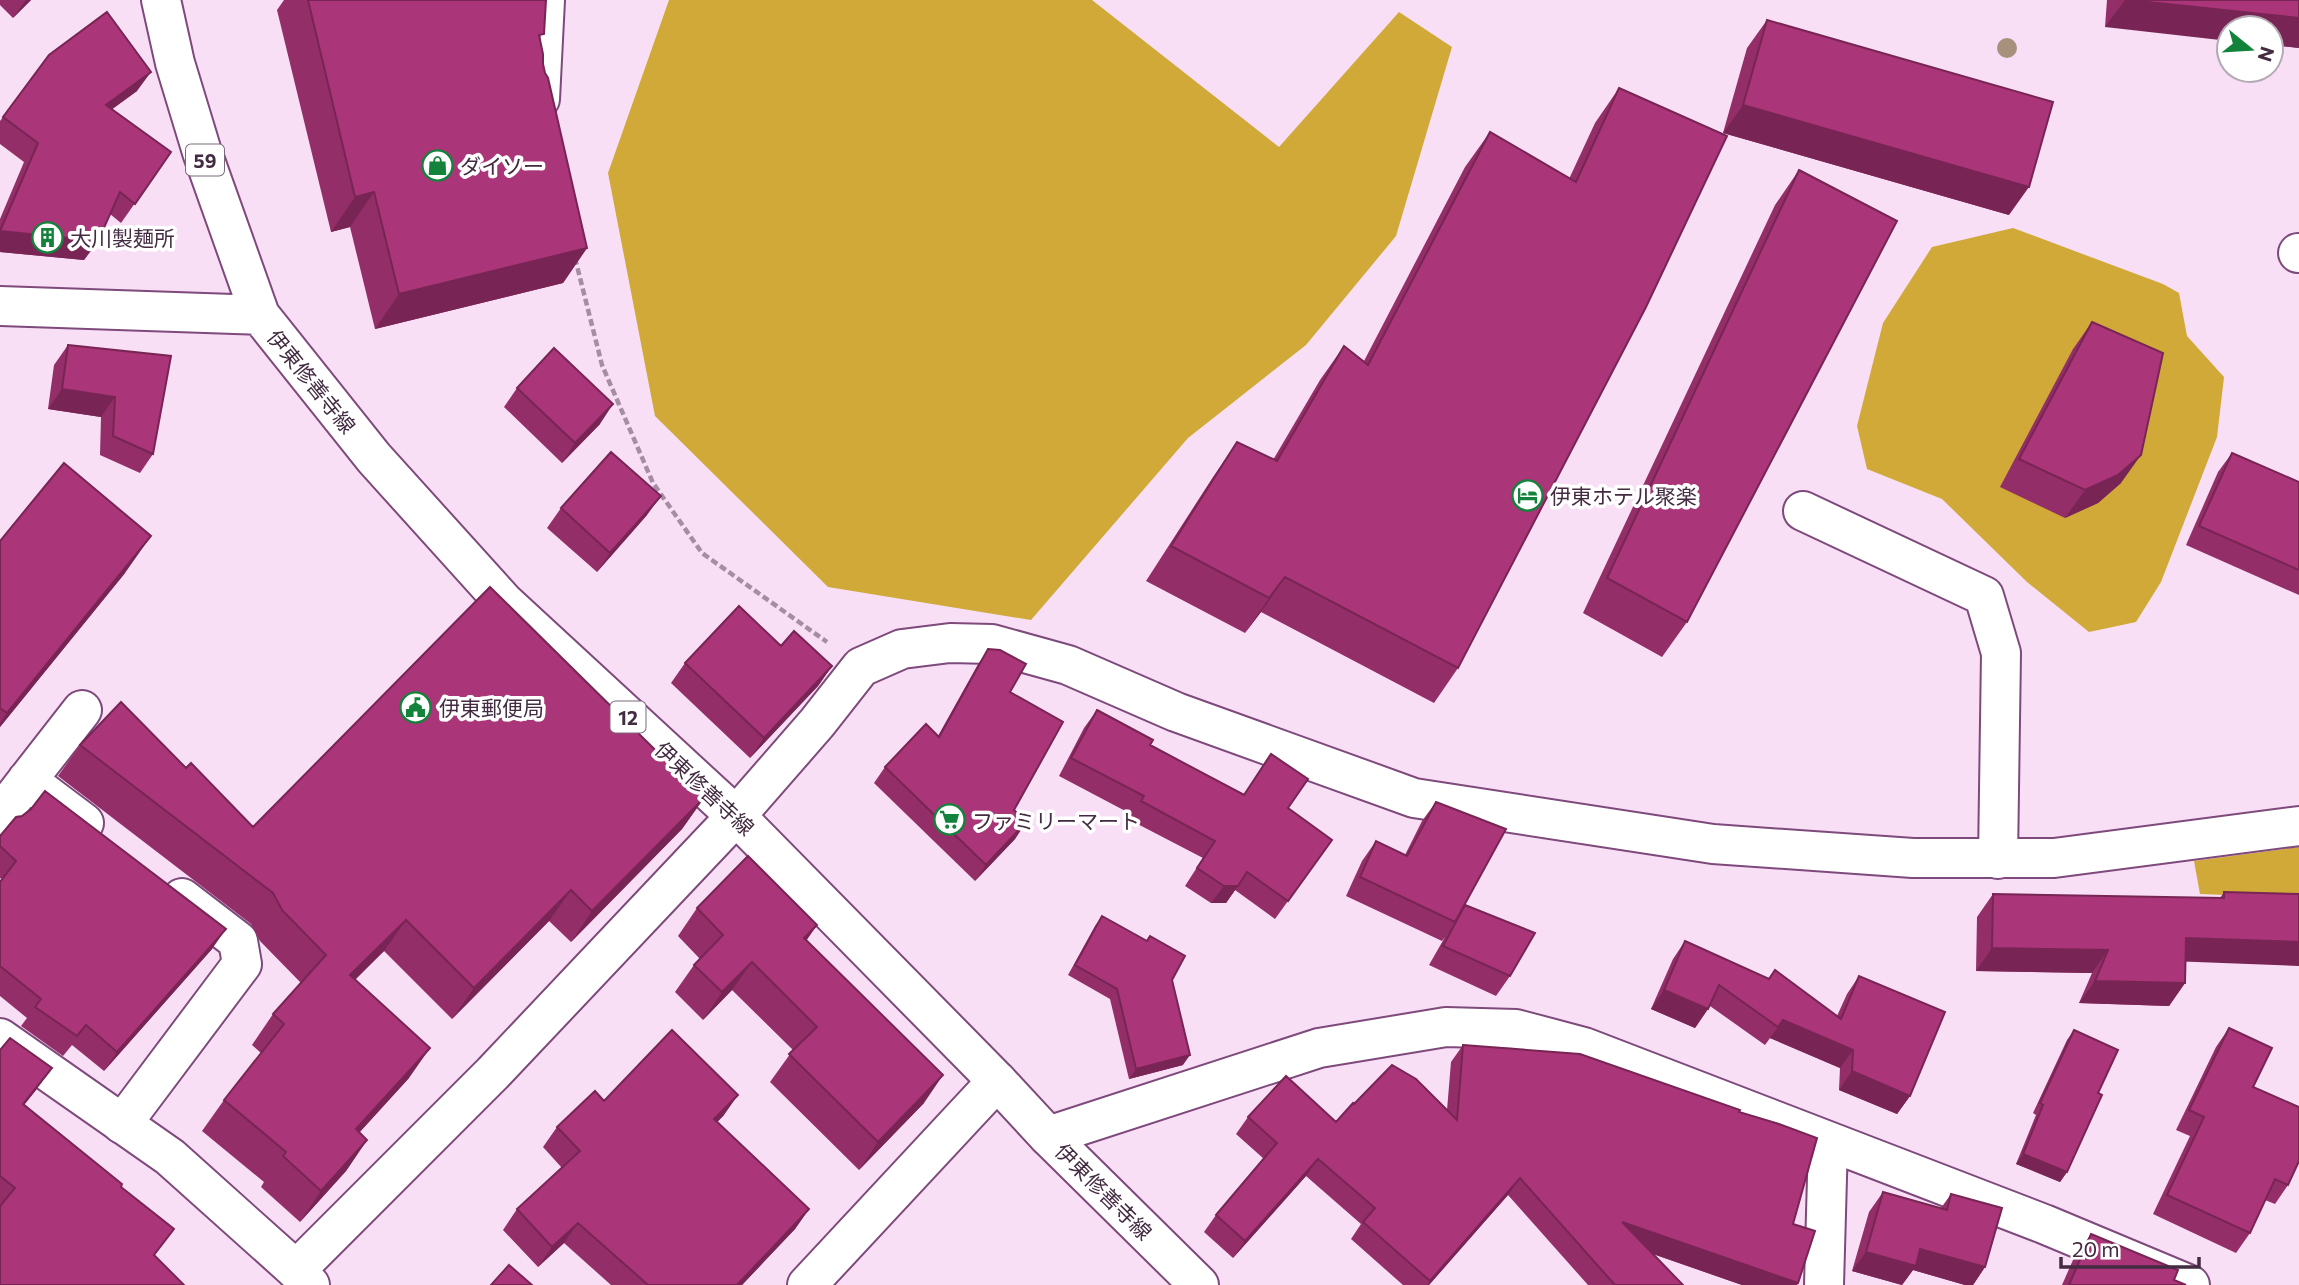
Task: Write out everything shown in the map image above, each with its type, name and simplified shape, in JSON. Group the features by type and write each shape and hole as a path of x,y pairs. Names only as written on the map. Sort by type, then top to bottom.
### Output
{"street":[{"name":"59","path":"161,0 175,63 202,152 260,315"},
{"path":"540,99 545,0"},
{"name":"伊東修善寺線","path":"0,306 260,315 374,458 504,602 736,816 1048,1136 1199,1285"},
{"path":"1803,512 1984,596 2001,653 1998,859"},
{"path":"0,1038 170,1157 303,1277 736,816 817,723 861,667 902,649 950,643 992,644 1068,665 1175,712 1415,798 1713,844 1913,858 2054,858 2299,827"},
{"path":"0,815 82,710"},
{"path":"27,780 116,848"},
{"path":"122,1124 242,964 238,941 149,873"},
{"path":"1048,1136 1319,1048 1446,1027 1516,1029 1584,1047 2043,1224 2190,1285"},
{"path":"818,1281 997,1081"},
{"path":"1824,1285 1828,1142"}],"path":[{"path":"574,257 602,365 653,483 702,553 861,667"}],"shaded area":[{"path":"669,0 1092,0 1279,147 1399,12 1452,47 1396,236 1306,345 1188,438 1031,620 828,587 655,416 608,173"},
{"path":"2013,228 2163,284 2179,293 2187,336 2224,377 2217,437 2161,582 2136,622 2089,632 2027,582 1942,499 1867,469 1857,426 1883,323 1932,247"},
{"path":"2299,847 2299,894 2200,894 2194,861"}],"building":[{"path":"308,0 546,0 544,34 539,35 543,64 587,248 399,294 374,192 355,197"},
{"path":"2129,0 2299,0 2299,18 2285,17 2285,14 2261,14"},
{"path":"107,12 151,72 106,105 171,152 135,204 120,192 98,241 0,231 38,143 3,117 49,55"},
{"path":"1767,20 2053,102 2029,187 1743,105"},
{"path":"1619,88 1727,136 1646,307 1458,668 1285,577 1269,598 1171,546 1237,442 1277,461 1344,346 1368,365 1490,132 1576,182"},
{"path":"1799,170 1897,221 1687,622 1607,578"},
{"path":"2092,322 2163,353 2141,455 2118,475 2085,490 2019,459"},
{"path":"68,345 171,356 153,454 113,436 115,397 62,389"},
{"path":"554,348 613,404 575,443 517,388"},
{"path":"611,452 661,496 610,553 561,508"},
{"path":"2232,453 2299,482 2299,570 2199,526"},
{"path":"64,463 151,536 7,713 0,708 0,541"},
{"path":"490,587 704,798 592,911 571,890 474,988 406,920 350,975 430,1048 356,1129 367,1140 321,1191 283,1156 286,1152 224,1100 284,1024 273,1014 326,955 282,910 273,893 80,745 121,702 186,768 191,763 253,827"},
{"path":"739,606 781,646 794,631 832,666 764,738 685,663"},
{"path":"988,649 1000,650 1026,664 1010,692 1063,722 1014,810 1026,822 986,865 885,767 926,724 939,737"},
{"path":"1097,710 1153,740 1150,745 1244,795 1271,754 1308,779 1288,808 1332,840 1288,901 1247,872 1238,886 1224,886 1197,868 1215,841 1141,801 1144,796 1071,758"},
{"path":"45,791 226,929 117,1052 86,1025 77,1036 35,1007 41,999 0,966 0,882 16,861 0,846 0,836 16,817 31,809"},
{"path":"1436,802 1506,829 1455,922 1360,877 1376,841 1407,856"},
{"path":"748,856 817,925 804,938 943,1075 878,1142 789,1054 817,1027 752,962 722,992 694,965 723,935 697,908"},
{"path":"2224,892 2299,894 2299,942 2186,938 2185,983 2095,981 2108,950 1992,948 1993,894 2224,898"},
{"path":"1465,905 1535,933 1510,976 1443,946"},
{"path":"1102,916 1147,941 1150,936 1185,956 1172,980 1190,1055 1136,1069 1117,989 1075,965"},
{"path":"1685,941 1769,979 1775,970 1841,1019 1859,976 1945,1012 1910,1096 1852,1071 1853,1050 1783,1020 1778,1027 1719,985 1708,1009 1664,990"},
{"path":"2229,1028 2272,1048 2253,1087 2299,1107 2299,1161 2288,1185 2275,1179 2250,1233 2167,1195 2204,1117 2189,1110"},
{"path":"672,1030 738,1095 714,1119 809,1209 737,1285 648,1285 578,1223 552,1247 517,1209 580,1151 557,1127 595,1091 604,1101"},
{"path":"2074,1030 2118,1050 2098,1093 2102,1095 2067,1172 2023,1154 2043,1105 2040,1103"},
{"path":"10,1038 52,1068 23,1104 174,1229 154,1255 184,1285 0,1285 0,1206 15,1188 0,1176 0,1050"},
{"path":"1463,1045 1580,1054 1817,1138 1793,1224 1815,1231 1798,1283 1622,1222 1683,1285 1615,1285 1520,1178 1430,1281 1363,1222 1375,1208 1318,1159 1245,1241 1216,1215 1277,1143 1248,1117 1286,1076 1336,1122 1392,1065 1416,1079 1457,1120"},
{"path":"1883,1192 1947,1210 1951,1194 2002,1208 1985,1267 1920,1249 1916,1266 1866,1252"},
{"path":"2091,1234 2178,1270 2174,1280 2186,1285 2069,1285"},
{"path":"509,1265 532,1285 491,1285"}],"place":[{"name":"ダイソー","path":"437,165"},
{"name":"大川製麺所","path":"47,237"},
{"name":"伊東ホテル聚楽","path":"1527,495"},
{"name":"伊東郵便局","path":"416,707"},
{"name":"ファミリーマート","path":"949,820"}]}
